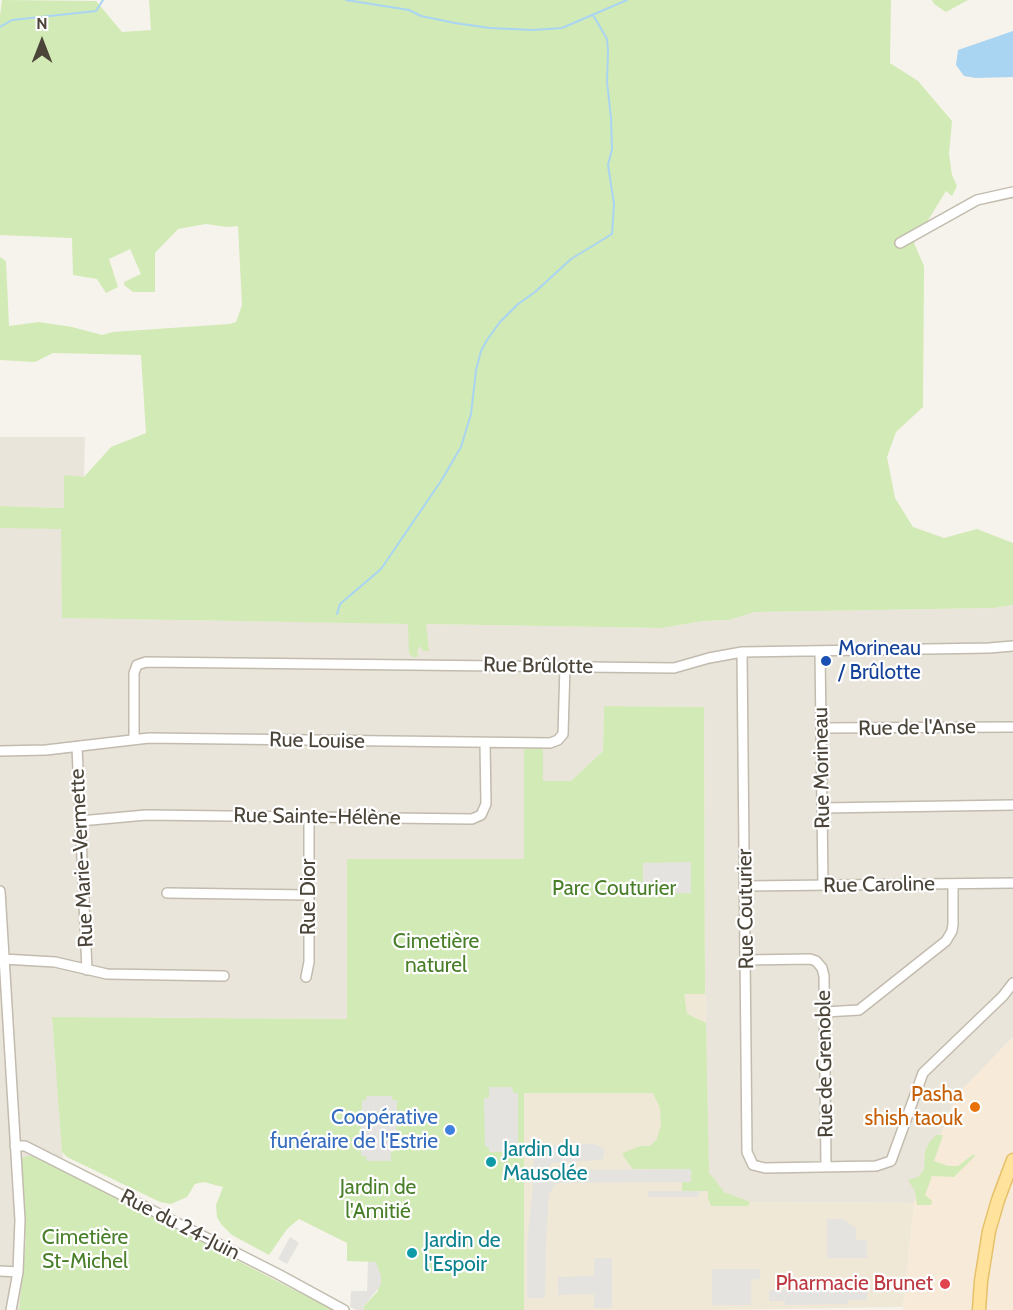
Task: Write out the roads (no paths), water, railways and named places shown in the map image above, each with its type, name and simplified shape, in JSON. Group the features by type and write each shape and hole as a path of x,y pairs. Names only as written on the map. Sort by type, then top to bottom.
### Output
{"main road":[{"path":"979,1310 989,1231 1013,1160"}],"street":[{"path":"900,243 977,200 1013,192"},
{"name":"Rue Brûlotte","path":"134,740 134,673 137,666 146,662 674,668 741,652 1013,646"},
{"name":"Rue Morineau","path":"820,651 823,885"},
{"name":"Rue Couturier","path":"741,652 747,960 747,1152 753,1165 765,1168 826,1167"},
{"name":"Rue Louise","path":"0,751 77,747 164,738 545,743 558,740 563,734 565,666"},
{"name":"Rue de l'Anse","path":"821,728 1013,727"},
{"name":"Rue Sainte-Hélène","path":"80,821 146,815 477,818 484,811 486,804 485,743"},
{"name":"Rue Marie-Vermette","path":"77,747 87,970"},
{"path":"822,808 1013,805"},
{"name":"Rue Dior","path":"306,977 309,962 309,817"},
{"name":"Rue Caroline","path":"745,886 1013,883"},
{"path":"825,1012 859,1010 946,941 953,924 954,884"},
{"path":"0,891 2,959 20,1220 18,1272 11,1310"},
{"path":"166,894 309,896"},
{"path":"2,959 47,961 107,974 224,976"},
{"name":"Rue de Grenoble","path":"747,960 810,959 816,961 822,968 825,1012 826,1167"},
{"path":"826,1167 876,1166 891,1161 923,1073 1003,996 1013,983"},
{"name":"Rue du 24-Juin","path":"15,1146 25,1146 344,1310"},
{"path":"0,1271 18,1272"}],"water":[{"path":"1013,31 1013,77 964,76 956,65 958,50"}],"waterway":[{"path":"0,27 12,20 96,11 103,0"},
{"path":"346,0 409,10 421,16 455,23 490,28 533,30 562,28 627,0"},
{"path":"337,614 340,604 381,569 441,481 461,447 471,414 476,370 481,351 500,322 571,259 612,234 614,204 608,165 612,149 607,82 607,39 593,15"}],"place":[{"name":"Morineau / Brûlotte","path":"826,661"},
{"name":"Pasha shish taouk","path":"975,1107"},
{"name":"Coopérative funéraire de l'Estrie","path":"450,1130"},
{"name":"Jardin du Mausolée","path":"491,1162"},
{"name":"Jardin de l'Espoir","path":"412,1253"},
{"name":"Pharmacie Brunet","path":"945,1284"}],"park label":[{"name":"Parc Couturier","path":"614,889"},
{"name":"Cimetière naturel","path":"436,954"},
{"name":"Jardin de l'Amitié","path":"378,1200"},
{"name":"Cimetière St-Michel","path":"85,1250"}]}
